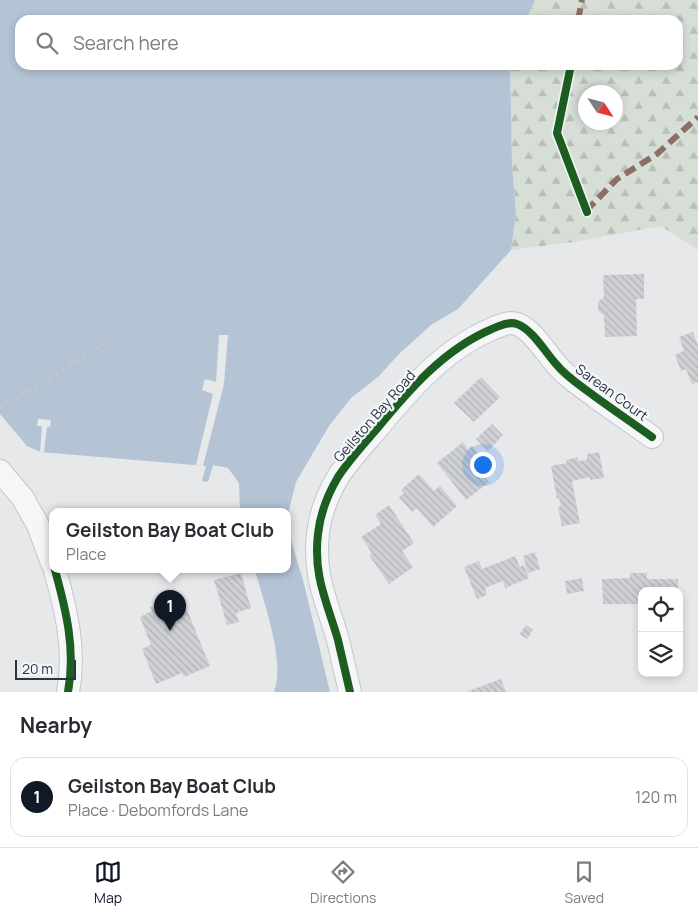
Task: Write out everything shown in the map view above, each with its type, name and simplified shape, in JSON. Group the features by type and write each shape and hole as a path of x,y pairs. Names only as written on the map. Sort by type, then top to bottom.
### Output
{"street":[{"name":"Sarean Court","path":"517,324 532,336 557,366 572,380 652,437"},
{"name":"Geilston Bay Road","path":"350,692 317,571 318,532 329,494 353,456 401,399 432,369 475,336 501,325 517,324"},
{"path":"0,471 22,497 38,525 49,555"},
{"path":"56,573 65,605 72,649 68,692"}],"path":[{"path":"0,408 106,344"}],"green space":[{"path":"535,0 698,0 698,250 661,226 573,242 511,250 516,214 512,164 510,70 683,70 683,15 528,15"}],"water":[{"path":"0,0 535,0 528,15 15,15 15,70 510,70 512,164 516,214 511,250 458,309 431,325 399,354 379,376 351,398 329,426 296,482 290,508 240,508 239,483 228,468 213,465 208,482 202,481 206,466 40,452 27,446 0,414"},
{"path":"291,540 304,584 330,692 274,692 277,679 277,664 268,614 256,573 291,573"}],"pier":[{"path":"219,335 228,335 224,384 203,466 196,465 213,394 202,390 205,379 216,382"},
{"path":"38,419 51,420 50,427 47,427 44,452 40,452 42,426 37,426"}],"building":[{"path":"644,274 644,299 636,299 637,336 605,337 604,315 598,311 598,302 604,297 603,275"},
{"path":"693,332 698,346 698,382 692,384 686,369 681,371 675,355 684,351 679,337"},
{"path":"481,377 500,397 474,422 454,403"},
{"path":"492,424 503,435 488,451 476,439"},
{"path":"463,442 468,449 472,446 482,459 475,465 489,482 466,500 437,463"},
{"path":"599,452 604,478 590,480 590,477 572,481 580,523 562,526 558,507 561,506 559,498 557,499 551,466 567,463 566,460 578,457 578,461 587,460 587,454"},
{"path":"419,474 434,491 440,486 457,506 433,527 417,508 412,512 399,497 404,493 401,490"},
{"path":"389,505 414,543 402,551 413,567 389,584 369,555 372,553 361,537 381,524 375,515"},
{"path":"535,552 540,569 528,573 523,556"},
{"path":"515,556 520,567 524,565 529,578 505,588 503,581 485,588 487,595 477,599 464,567 479,561 482,569"},
{"path":"241,573 251,608 236,613 239,622 227,625 214,580"},
{"path":"630,573 647,573 647,579 678,579 678,587 638,587 638,604 603,604 602,579 630,578"},
{"path":"582,578 584,591 567,594 565,581"},
{"path":"171,602 181,606 188,612 210,666 184,677 182,673 156,684 142,649 151,645 140,617 152,611 150,607 159,603"},
{"path":"526,625 533,630 527,639 520,634"},
{"path":"501,679 506,692 466,692"}],"marked path":[{"path":"579,15 582,0"},
{"path":"586,211 617,179 657,154 698,117"}],"cycle path":[{"path":"570,70 557,133 587,212"},
{"path":"350,692 317,563 319,527 323,512 334,484 351,459 414,386 443,359 475,337 507,323 517,324 533,336 560,369 570,378 652,437"},
{"path":"56,573 69,630 71,661 68,692"}],"place":[{"name":"Geilston Bay Boat Club","path":"170,631"}]}
